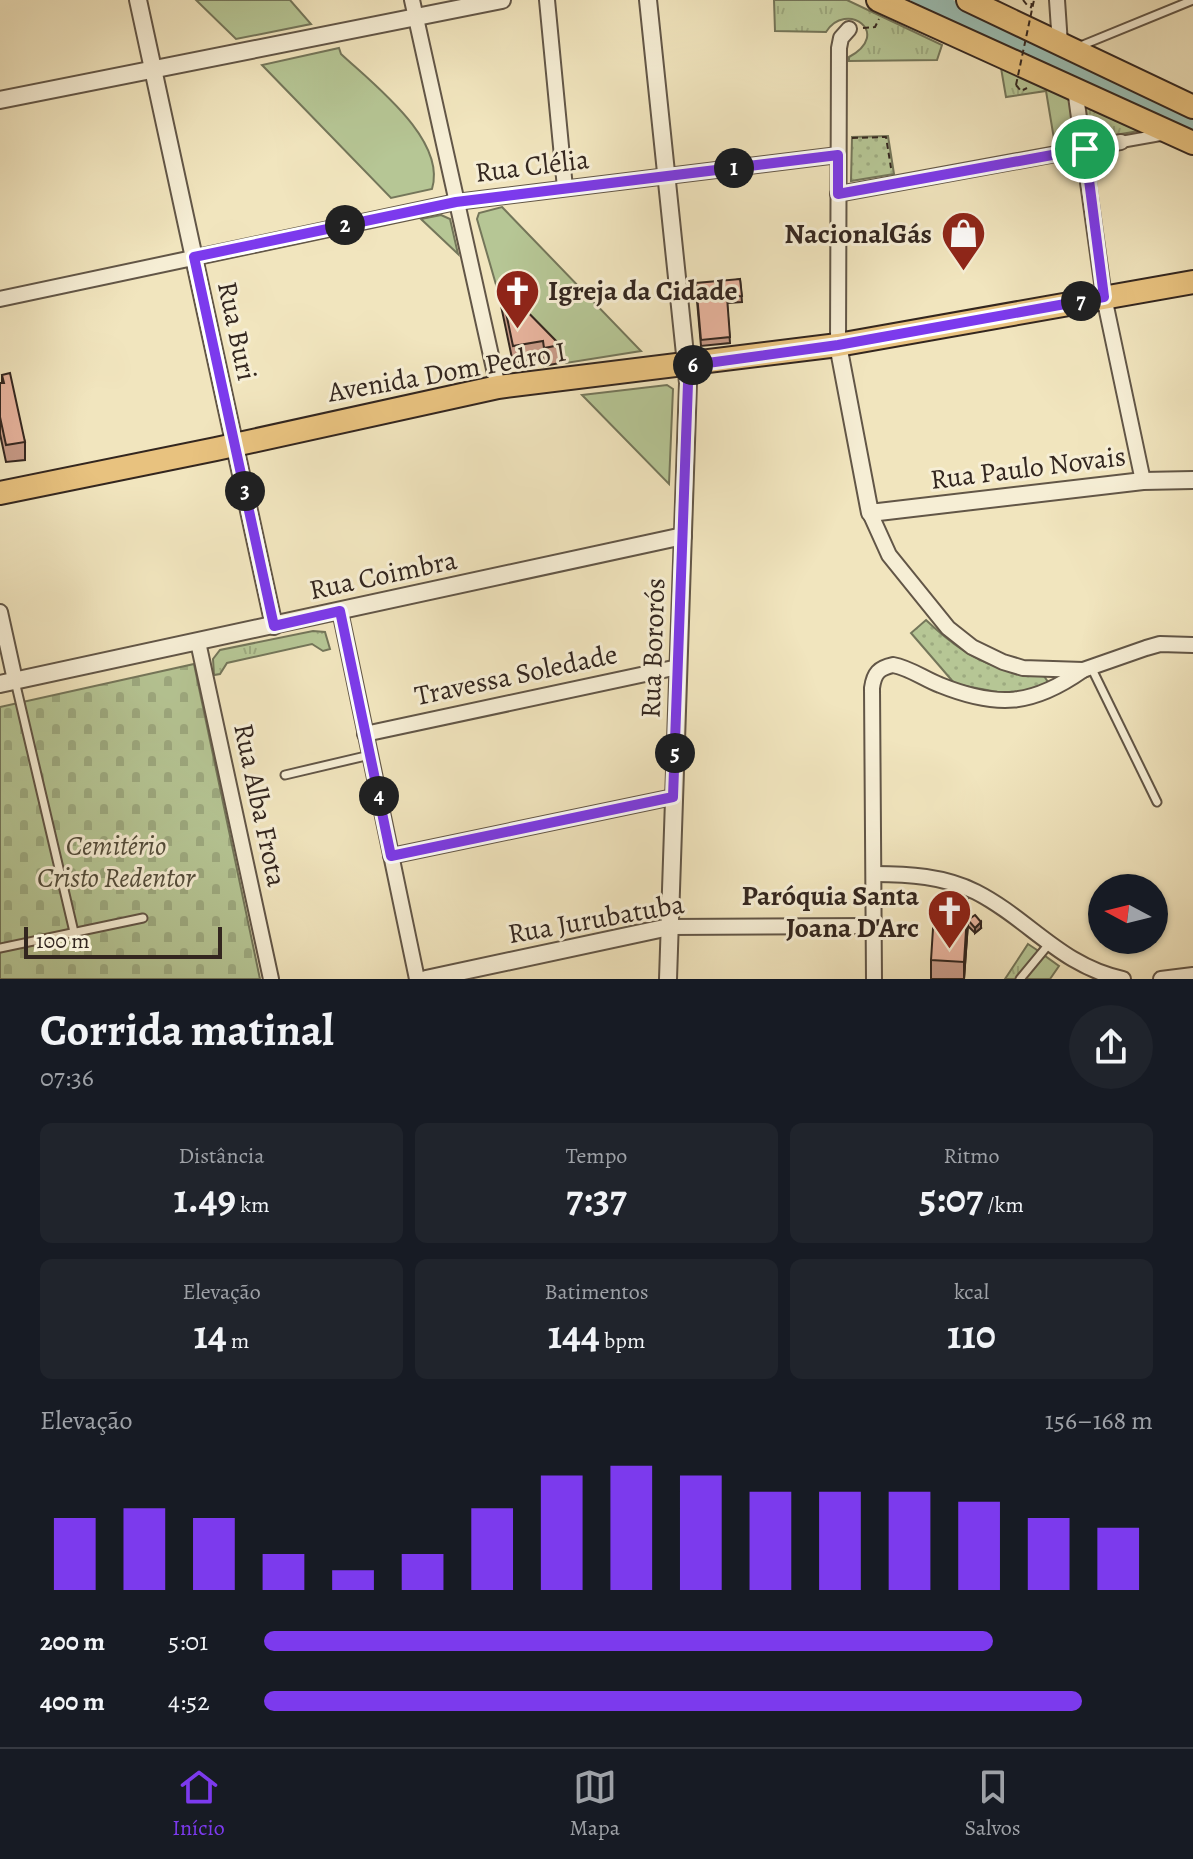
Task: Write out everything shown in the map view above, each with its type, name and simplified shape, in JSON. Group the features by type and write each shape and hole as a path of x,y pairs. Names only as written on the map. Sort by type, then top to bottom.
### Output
{"main road":[{"path":"968,0 1193,107"},
{"path":"882,2 1193,143"},
{"name":"Avenida Dom Pedro I","path":"0,493 498,387 838,345 1193,282"}],"street":[{"name":"Rua Buri","path":"138,0 274,626"},
{"path":"0,100 414,8 502,0"},
{"path":"547,0 565,188"},
{"name":"Rua Bororós","path":"648,0 688,383 668,979"},
{"path":"1057,0 1066,47"},
{"path":"414,8 498,387"},
{"path":"849,29 841,38 839,48 838,345 870,513 889,555 960,639 1003,662 1023,668 1087,669"},
{"path":"1075,89 1104,297 1143,481"},
{"path":"838,194 1172,133"},
{"name":"Rua Clélia","path":"0,299 456,202 838,155"},
{"name":"Rua Paulo Novais","path":"870,513 1143,481 1193,480"},
{"name":"Rua Coimbra","path":"8,682 683,536"},
{"path":"340,611 417,979"},
{"path":"0,612 8,682"},
{"name":"Rua Alba Frota","path":"198,642 271,979"},
{"path":"874,979 872,688 879,670 893,665 902,667 963,693 984,699 1009,700 1051,691 1087,669 1127,653 1160,644 1193,645"},
{"name":"Travessa Soledade","path":"365,734 678,667"},
{"path":"391,856 673,797"},
{"path":"874,874 922,876 960,886 996,905 1088,968 1123,979"},
{"name":"Rua Jurubatuba","path":"426,979 669,927 874,926"},
{"path":"1161,979 1193,975"}],"lane":[{"path":"1066,47 1193,0"},
{"path":"1087,669 1157,802"},
{"path":"8,682 74,932"},
{"path":"285,775 370,755"},
{"path":"0,948 143,918"},
{"path":"1020,979 1049,944"}],"path":[{"path":"1023,0 1027,5 1033,2"},
{"path":"849,29 875,27 882,2"},
{"path":"1016,85 1033,2"},
{"path":"839,138 886,137 894,184"}],"green space":[{"path":"196,0 290,0 311,24 236,39"},
{"path":"774,0 847,0 942,45 937,60 849,61 849,57 861,48 867,38 862,24 844,19 826,32 775,31"},
{"path":"339,48 341,54 404,114 418,133 429,151 434,170 432,189 391,198 262,65"},
{"path":"1001,68 1139,131 1055,145 1046,91 1006,97"},
{"path":"888,136 894,174 851,181 852,137"},
{"path":"502,207 641,351 566,363 499,295 477,219 479,213"},
{"path":"441,215 450,219 458,254 421,219"},
{"path":"667,385 673,389 669,484 582,395"},
{"path":"926,620 979,660 1025,674 1044,676 1048,682 1046,686 1008,694 955,684 911,633"},
{"path":"313,631 325,632 330,649 323,651 312,644 227,663 220,674 214,675 213,659 220,650"},
{"name":"Cemitério Cristo Redentor","path":"194,664 260,979 0,979 0,707"},
{"path":"1028,944 1037,950 1040,958 1045,956 1059,966 1050,979 1005,979"}],"building":[{"path":"740,279 742,296 727,297 730,337 701,340 696,283"},
{"path":"500,284 560,345 544,348 543,341 513,346"},
{"path":"10,373 25,442 6,445 0,417 0,383 4,383 2,375"},
{"path":"935,897 968,899 964,962 931,960"},
{"path":"975,915 981,922 975,928 968,920"}],"waterway":[{"path":"923,0 1193,121"}],"place":[{"name":"NacionalGás","path":"963,273"},
{"name":"Igreja da Cidade","path":"517,330"},
{"name":"Paróquia Santa Joana D'Arc","path":"950,951"}],"route":[{"path":"1085,149 1104,297 838,345 686,366 688,383 673,797 391,856 340,611 274,626 194,257 456,202 838,155 838,194 1085,149"}]}
